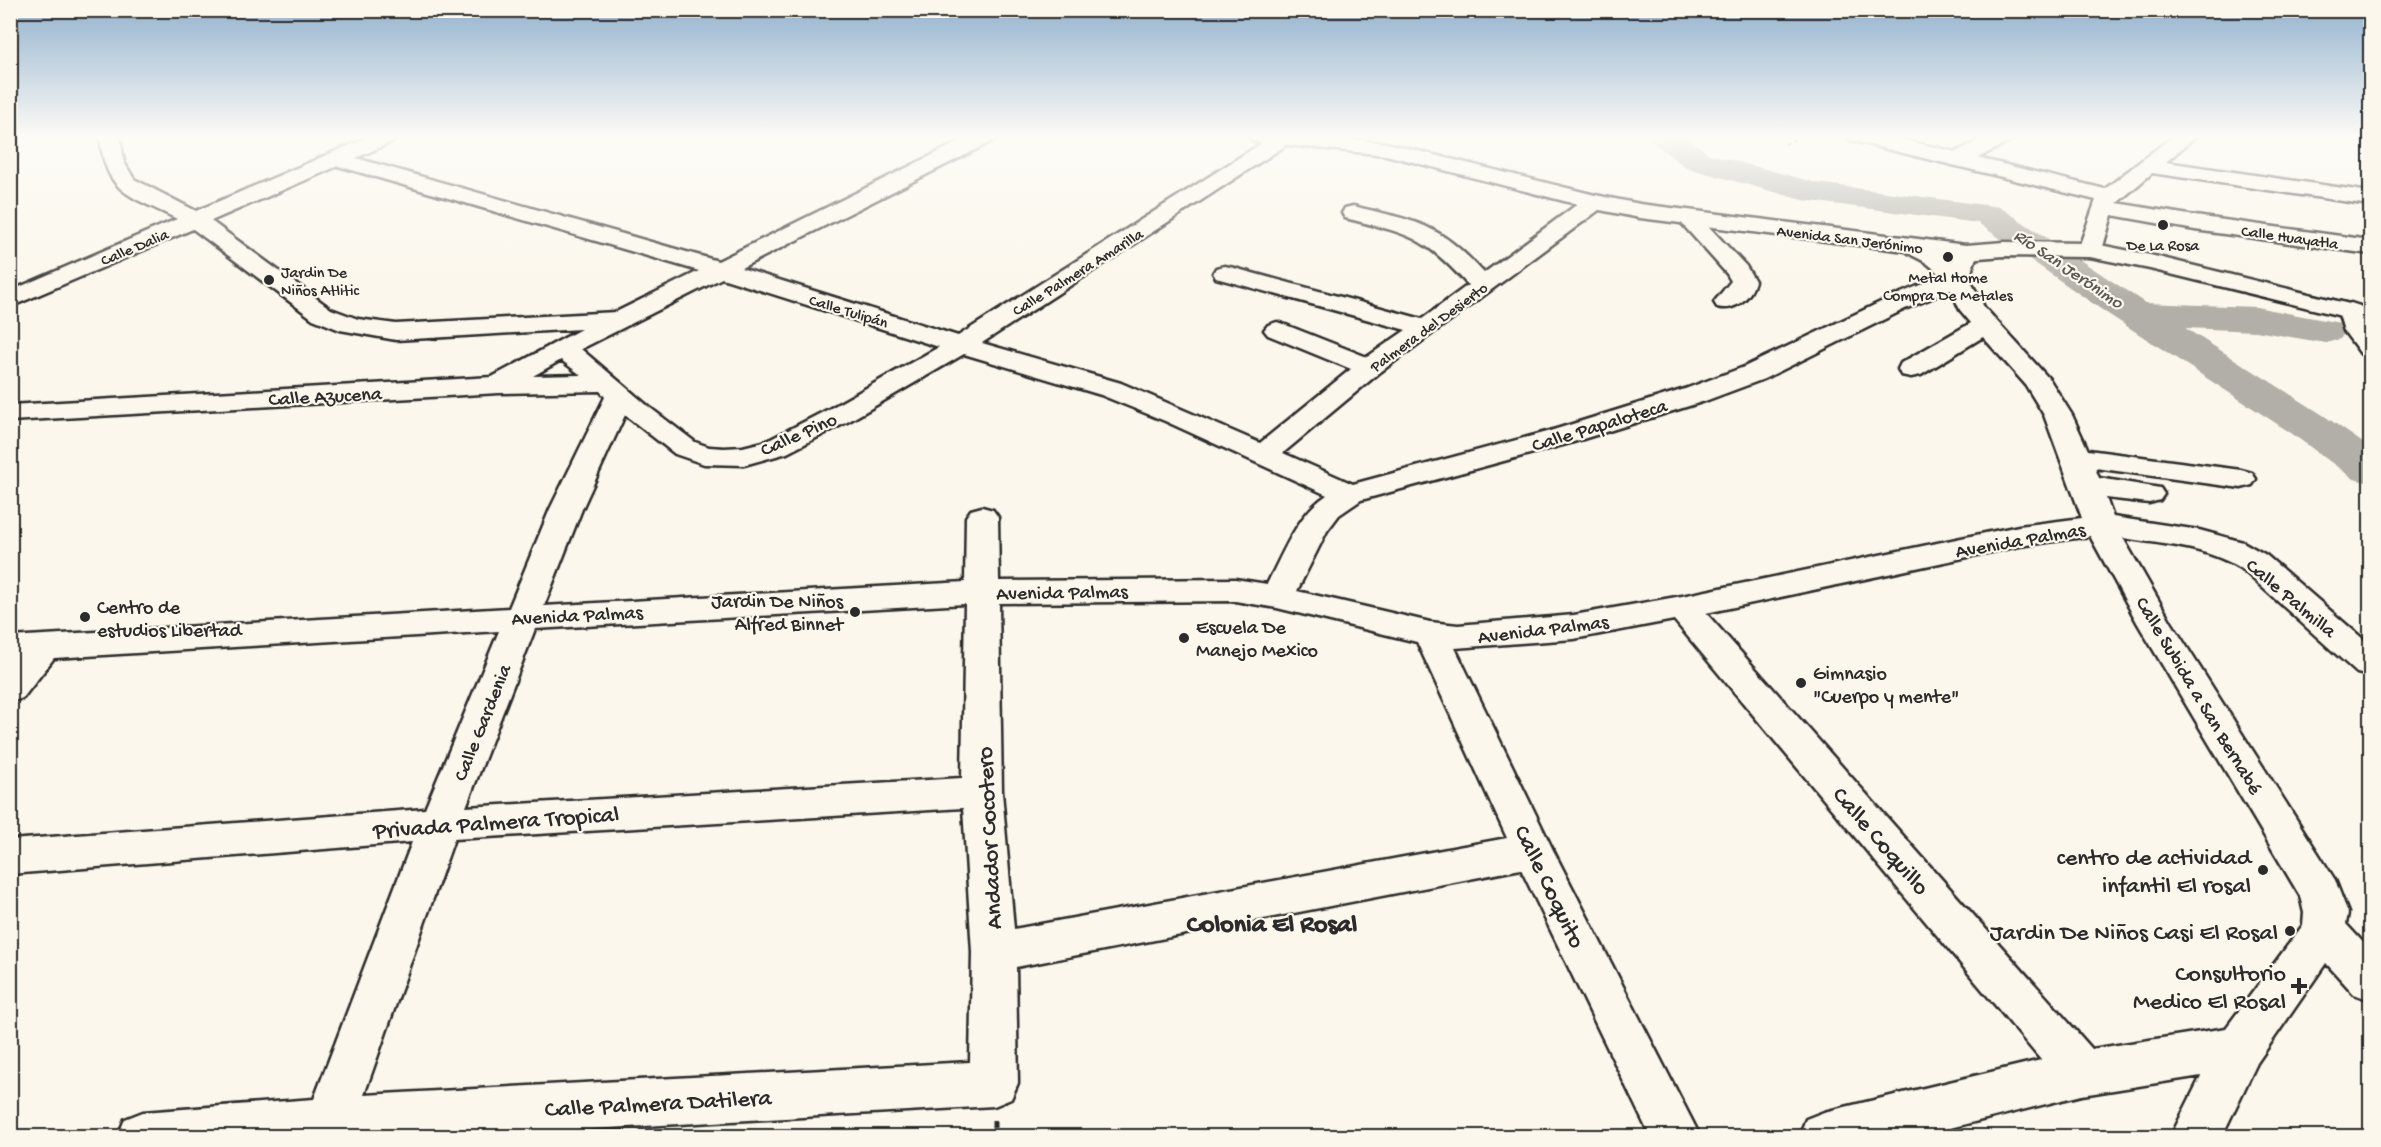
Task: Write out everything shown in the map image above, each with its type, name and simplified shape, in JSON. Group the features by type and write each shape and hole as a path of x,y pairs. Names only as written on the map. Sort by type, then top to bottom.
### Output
{"street":[{"name":"Calle Azucena","path":"137,190 195,220 322,314 341,323 364,329 396,332 624,320"},
{"name":"Calle Dalia","path":"10,300 266,190"},
{"name":"Calle Tulipán","path":"443,190 722,270 961,345 1111,389 1264,454 1350,494"},
{"name":"Calle Azucena","path":"10,413 499,385 563,348 624,320 882,190"},
{"name":"Calle Palmera Amarilla","path":"961,345 1204,190"},
{"name":"Avenida San Jerónimo","path":"1546,190 1595,202 1688,218 1911,246 1966,252 2004,249 2079,249 2150,262 2361,313"},
{"name":"Calle Huayatla","path":"2063,190 2195,223 2370,247"},
{"path":"2079,249 2106,202 2121,190"},
{"path":"2301,190 2370,199"},
{"name":"Palmera del Desierto","path":"1264,454 1370,367 1595,202"},
{"path":"1353,213 1423,232 1449,252 1482,286"},
{"path":"1688,218 1738,271 1743,281 1741,288 1726,302"},
{"path":"1911,246 1935,258 1957,278 1966,252"},
{"path":"1225,273 1426,328"},
{"name":"Calle Subida a San Bernabé","path":"1957,278 1973,310 2036,381 2058,415 2076,457 2100,525 2155,624 2320,892 2326,913 2324,930"},
{"name":"Calle Papaloteca","path":"1277,597 1312,529 1328,508 1350,494 1560,437 1695,395 1754,373 1896,304 1957,278"},
{"path":"2361,313 2357,331 2370,348"},
{"path":"1911,369 1986,325"},
{"path":"1277,330 1370,367"},
{"name":"Calle Pino","path":"614,389 639,413 685,448 704,455 744,456 777,447 961,345"},
{"path":"563,348 614,389"},
{"path":"499,385 614,389"},
{"name":"Calle Gardenia","path":"330,1121 439,824 524,618 614,389"},
{"path":"2076,457 2241,479"},
{"path":"2087,486 2149,494"},
{"name":"Andador Cocotero","path":"982,517 982,792 994,952 994,1083"},
{"name":"Avenida Palmas","path":"27,648 982,592 1235,590 1277,597 1430,634 1458,637 1574,627 1682,607 2019,536 2100,525"},
{"name":"Calle Palmilla","path":"2100,525 2186,537 2232,549 2254,561 2370,664"},
{"name":"Calle Coquillo","path":"1682,607 2082,1073"},
{"name":"Calle Coquito","path":"1430,634 1533,850 1675,1137"},
{"path":"10,689 27,648"},
{"name":"Privada Palmera Tropical","path":"10,857 439,824 982,792"},
{"path":"994,952 1533,850"},
{"path":"2196,1137 2240,1048 2324,930 2370,980"},
{"path":"1824,1137 2082,1073 2240,1048"},
{"name":"Calle Palmera Datilera","path":"143,1137 330,1121 994,1083"}],"waterway":[{"name":"Río San Jerónimo","path":"1802,190 1988,214 2119,304 2307,424 2370,469"},
{"path":"2139,315 2256,319 2326,331"}],"place":[{"name":"De La Rosa","path":"2163,225"},
{"name":"Metal Home Compra De Metales","path":"1948,257"},
{"name":"Jardin De Niños Atlitic","path":"269,280"},
{"name":"Jardin De Niños Alfred Binnet","path":"855,612"},
{"name":"Centro de estudios Libertad","path":"85,617"},
{"name":"Escuela De Manejo Mexico","path":"1184,638"},
{"name":"Gimnasio \"Cuerpo y mente\"","path":"1801,683"},
{"name":"centro de actividad infantil El rosal","path":"2263,870"},
{"name":"Jardin De Niños Casi El Rosal","path":"2290,931"},
{"name":"Consultorio Medico El Rosal","path":"2299,986"}],"district":[{"name":"Colonia El Rosal","path":"1272,922"}]}
